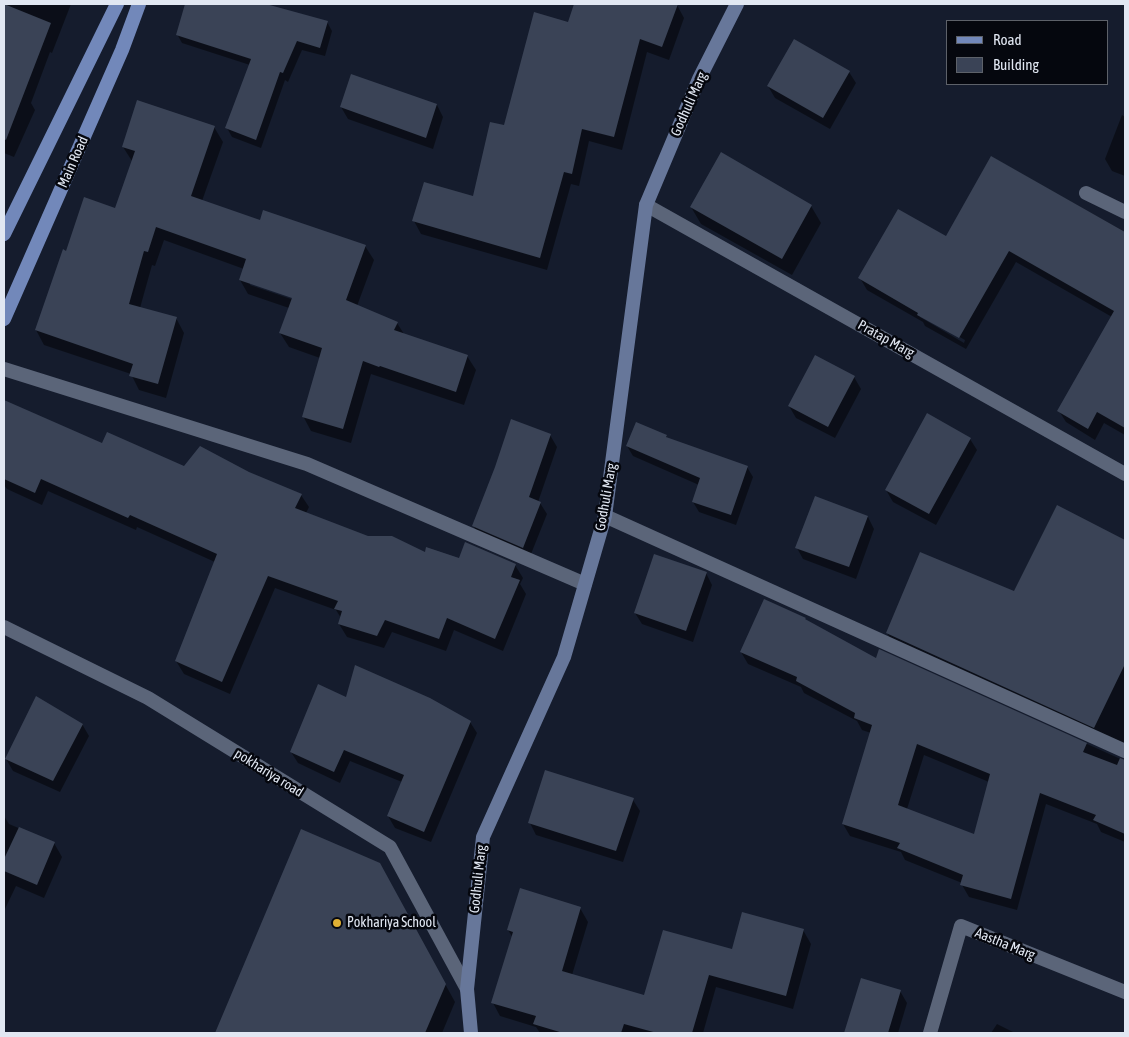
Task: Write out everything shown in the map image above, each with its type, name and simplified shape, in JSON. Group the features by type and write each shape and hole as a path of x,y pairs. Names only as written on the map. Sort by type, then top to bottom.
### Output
{"main road":[{"path":"4,234 118,4"},
{"name":"Main Road","path":"4,319 122,50 139,4"},
{"name":"Godhuli Marg","path":"472,1033 467,989 483,837 564,657 605,516 646,204 699,79 737,4"}],"street":[{"path":"1086,193 1125,212"},
{"name":"Pratap Marg","path":"646,204 1125,474"},
{"path":"4,369 307,464 585,584"},
{"path":"605,516 1125,751"},
{"name":"pokhariya road","path":"4,627 148,698 390,847 467,989"},
{"name":"Aastha Marg","path":"930,1033 961,926 1125,992"}],"building":[{"path":"4,4 51,23 6,140 4,139"},
{"path":"185,4 266,4 328,21 320,48 297,41 283,73 280,72 256,140 225,128 251,59 176,35"},
{"path":"574,4 678,4 662,47 640,39 614,137 582,129 572,174 564,172 540,258 412,221 424,182 473,196 490,122 504,125 534,12 568,22"},
{"path":"794,39 850,71 823,118 767,86"},
{"path":"351,74 437,104 426,138 340,107"},
{"path":"137,100 215,126 191,196 260,220 263,210 366,245 346,300 398,322 394,330 468,355 456,392 363,361 343,429 302,417 322,348 279,333 292,298 239,280 246,259 156,227 148,252 144,251 129,304 177,317 158,384 129,376 133,364 35,330 63,249 66,251 84,197 115,208 135,151 122,147"},
{"path":"721,152 812,205 782,259 690,207"},
{"path":"991,156 1125,232 1125,428 1097,412 1088,429 1057,411 1114,311 1009,251 959,338 917,315 918,313 858,278 898,209 946,236"},
{"path":"815,355 855,376 828,427 788,406"},
{"path":"4,400 102,443 107,432 184,466 200,446 249,472 302,494 295,508 368,536 392,536 425,552 426,547 459,558 465,542 516,564 511,577 520,580 495,639 447,618 439,639 385,620 377,636 338,624 342,611 334,609 338,601 268,576 222,682 175,661 217,554 130,515 128,518 41,479 35,493 4,479"},
{"path":"927,413 971,438 929,514 885,490"},
{"path":"511,419 551,434 529,497 541,502 523,548 472,526"},
{"path":"636,422 667,435 666,437 748,466 731,515 692,502 700,478 626,446"},
{"path":"815,496 868,516 849,567 795,548"},
{"path":"1057,505 1125,540 1125,664 1094,728 886,633 920,552 1014,591"},
{"path":"654,554 707,572 686,631 634,613"},
{"path":"764,599 806,618 876,658 879,649 1087,743 1083,752 1117,765 1120,758 1125,760 1125,834 1093,820 1096,815 1040,793 1011,899 960,885 963,875 897,848 900,843 842,824 872,725 854,718 855,713 796,681 797,677 740,652","holes":["917,744 990,774 974,834 898,805"]},
{"path":"355,665 430,698 471,721 424,832 387,816 404,775 344,750 334,772 290,752 318,684 346,697"},
{"path":"36,696 83,724 53,781 5,759"},
{"path":"545,770 634,798 616,851 528,823"},
{"path":"19,827 55,842 37,885 4,871 4,859"},
{"name":"Pokhariya School","path":"301,829 380,863 446,984 425,1033 215,1033"},
{"path":"520,888 581,907 562,971 644,995 663,930 732,949 742,912 804,929 786,996 709,975 692,1033 657,1033 624,1024 621,1033 563,1033 533,1024 536,1016 491,1003 513,932 507,930"},
{"path":"861,978 901,990 888,1033 844,1033"}],"place":[{"name":"Pokhariya School","path":"337,923"}]}
